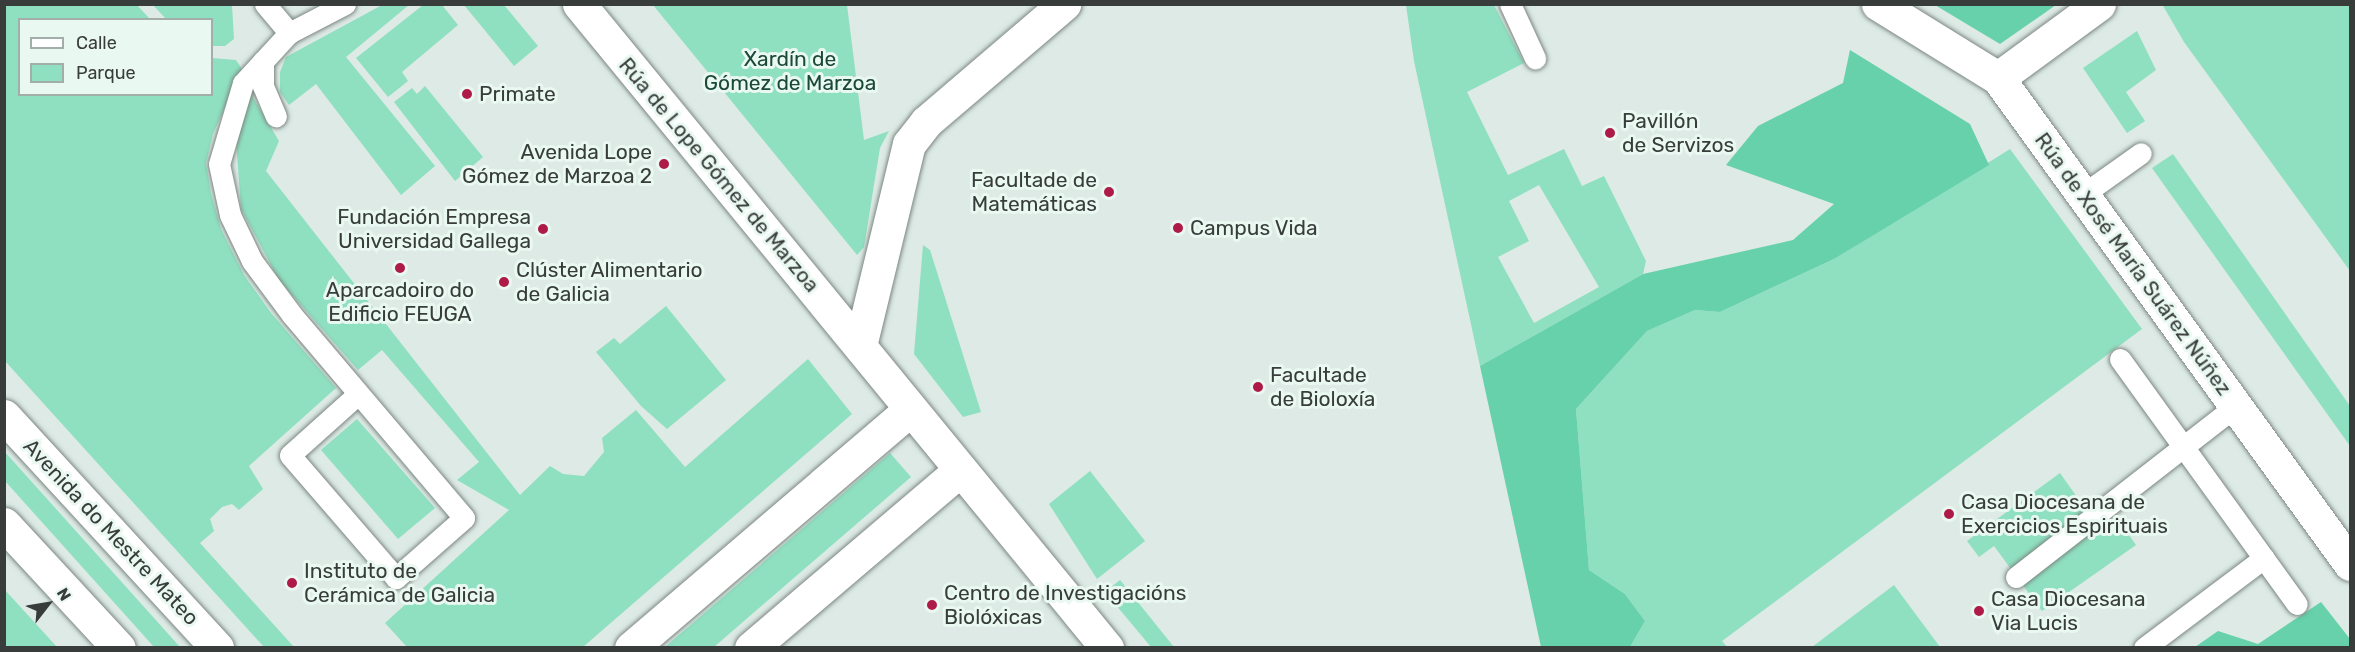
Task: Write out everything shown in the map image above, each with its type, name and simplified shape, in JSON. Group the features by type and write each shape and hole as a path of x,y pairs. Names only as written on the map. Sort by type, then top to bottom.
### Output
{"street":[{"name":"Rúa de Lope Gómez de Marzoa","path":"579,4 1107,648"},
{"path":"860,346 900,170 909,144 926,122 1064,4"},
{"name":"Rúa de Xosé María Suárez Núñez","path":"1878,4 1998,78 2350,564"},
{"path":"1998,78 2099,4"},
{"path":"631,648 910,410"},
{"name":"Avenida do Mestre Mateo","path":"4,416 217,648"},
{"path":"751,648 960,470"},
{"path":"4,524 119,648"}],"lane":[{"path":"265,4 289,33"},
{"path":"345,4 289,33 243,83 219,164 230,214 252,261 358,394 464,518 396,578 290,455 358,394"},
{"path":"1510,4 1535,58"},
{"path":"263,61 263,86 276,116"},
{"path":"2082,195 2141,153"},
{"path":"2120,359 2297,604"},
{"path":"2016,577 2183,444 2236,406"},
{"path":"2144,648 2264,558"}],"green space":[{"path":"2162,4 2350,5 2350,271 2184,42"},
{"path":"4,5 137,5 149,18 18,18 18,96 213,96 213,58 236,60 242,69 213,134 206,163 221,229 244,275 271,313 336,388 249,466 263,489 239,510 232,504 222,507 210,519 214,531 200,543 294,647 264,647 5,361"},
{"path":"153,5 232,5 234,39 225,46 213,46 213,18 165,18"},
{"path":"382,5 409,5 346,57 435,166 401,195 316,84 289,105 280,92 280,72 286,57"},
{"path":"423,5 442,5 458,25 402,72 408,81 388,97 356,58"},
{"path":"464,5 504,5 538,46 514,66"},
{"name":"Xardín de Gómez de Marzoa","path":"653,5 847,5 864,140 889,131 880,148 864,247 857,255"},
{"path":"1406,5 1494,5 1524,63 1467,92 1508,175 1564,149 1582,186 1604,176 1646,261 1643,274 1480,366 1414,61","holes":["1539,185 1599,287 1534,323 1498,257 1529,241 1509,201"]},
{"path":"1935,5 2056,5 2000,44"},
{"path":"2137,31 2156,70 2126,92 2145,121 2127,133 2083,68"},
{"path":"1850,50 1970,124 1989,165 1834,259 1720,312 1695,310 1647,331 1576,409 1589,570 1625,594 1645,621 1630,647 1541,647 1480,366 1643,274 1793,240 1834,204 1726,165 1758,126 1843,83"},
{"path":"425,86 483,157 455,181 394,102 412,88 417,94"},
{"path":"249,91 279,141 266,171 520,495 550,466 563,474 584,476 604,452 602,438 636,410 685,467 808,359 852,414 583,647 407,647 385,623 509,510 457,480 479,462 382,350 358,370 279,280 241,209 235,126"},
{"path":"2010,149 2142,329 1722,641 1727,647 1630,647 1645,621 1625,594 1589,570 1576,409 1647,331 1695,310 1720,312 1834,259"},
{"path":"2173,154 2350,406 2350,446 2152,168"},
{"path":"923,245 930,250 981,412 963,417 914,354"},
{"path":"666,306 726,380 667,429 641,406 596,352 614,338 620,344"},
{"path":"357,419 435,508 398,539 321,450"},
{"path":"5,452 180,647 154,647 5,481"},
{"path":"890,453 911,477 714,647 665,647"},
{"path":"1090,471 1145,541 1097,579 1049,504"},
{"path":"2060,473 2103,534 2120,522 2136,545 2042,611 1994,546 1979,557 1967,541"},
{"path":"1120,580 1174,647 1151,647 1105,592"},
{"path":"1894,585 1940,647 1812,647"},
{"path":"5,590 57,647 5,647"},
{"path":"2321,602 2350,639 2350,647 2195,647 2218,631 2258,644"}],"place":[{"name":"Primate","path":"467,94"},
{"name":"Pavillón de Servizos","path":"1610,133"},
{"name":"Avenida Lope Gómez de Marzoa 2","path":"664,164"},
{"name":"Facultade de Matemáticas","path":"1109,192"},
{"name":"Campus Vida","path":"1178,228"},
{"name":"Fundación Empresa Universidad Gallega","path":"543,229"},
{"name":"Aparcadoiro do Edificio FEUGA","path":"400,268"},
{"name":"Clúster Alimentario de Galicia","path":"504,282"},
{"name":"Facultade de Bioloxía","path":"1258,387"},
{"name":"Casa Diocesana de Exercicios Espirituais","path":"1949,514"},
{"name":"Instituto de Cerámica de Galicia","path":"292,583"},
{"name":"Centro de Investigacións Biolóxicas","path":"932,605"},
{"name":"Casa Diocesana Via Lucis","path":"1979,611"}]}
